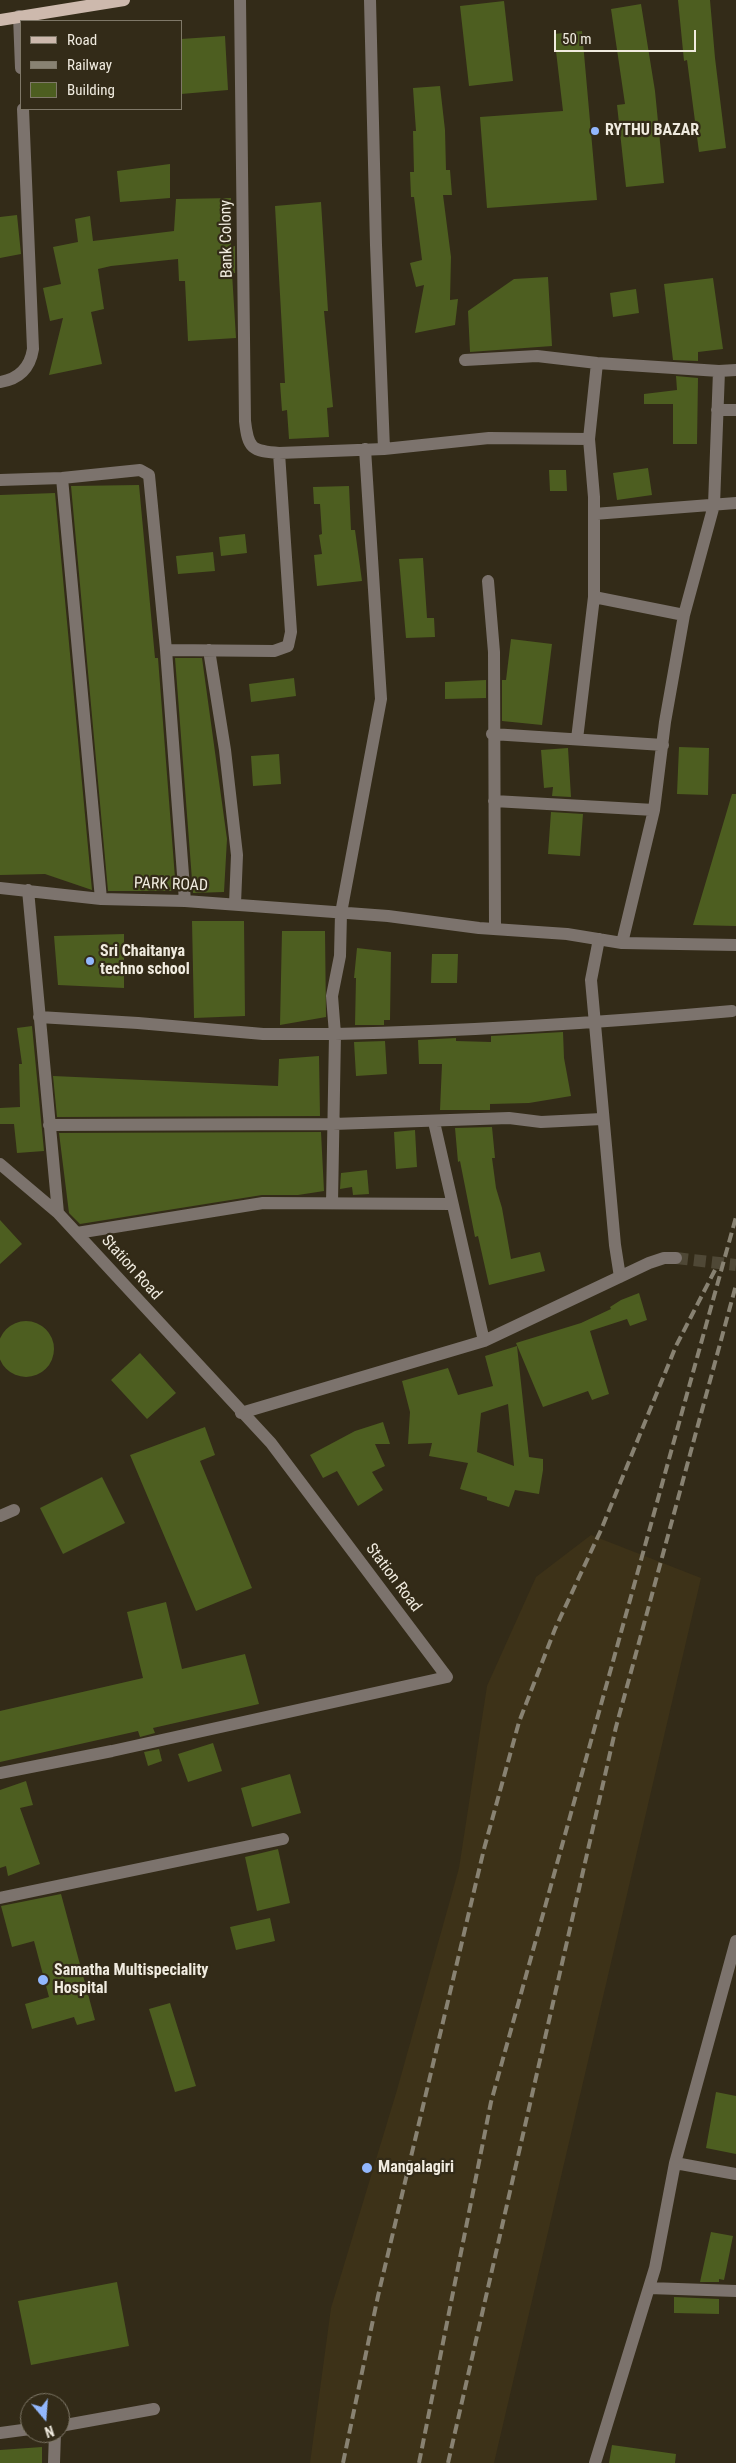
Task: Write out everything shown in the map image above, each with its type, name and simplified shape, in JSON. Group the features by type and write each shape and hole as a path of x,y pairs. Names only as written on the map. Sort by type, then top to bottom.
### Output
{"main road":[{"path":"0,20 124,0"}],"street":[{"name":"Bank Colony","path":"240,0 246,431 247,440 256,450 280,453"},
{"path":"370,0 376,246 384,448"},
{"path":"19,16 20,42"},
{"path":"0,382 10,381 20,375 29,362 33,349 23,110"},
{"path":"465,360 538,356 597,363 719,371 736,370"},
{"path":"577,739 594,597 594,514 589,439 597,363"},
{"path":"622,943 654,810 684,615 714,505 719,371"},
{"path":"717,410 736,410"},
{"path":"166,650 274,651 288,646 291,639 280,453 384,448 489,438 589,439"},
{"path":"332,1203 334,1034 332,996 340,956 341,913 381,699 365,449"},
{"path":"0,480 62,478 140,470 148,475 166,650 185,901"},
{"path":"62,478 101,899"},
{"path":"594,514 736,503"},
{"path":"488,582 494,652 492,734 494,929"},
{"path":"594,597 684,615"},
{"path":"209,650 225,750 237,855 235,904"},
{"path":"492,734 663,745"},
{"path":"494,802 654,810"},
{"name":"PARK ROAD","path":"0,888 101,899 185,901 388,916 494,929 567,934 622,943 736,945"},
{"path":"28,890 58,1213"},
{"path":"599,940 591,980 614,1245 620,1277"},
{"path":"39,1017 138,1023 263,1034 334,1034 465,1031 596,1024 732,1012"},
{"path":"49,1125 333,1124 509,1118 541,1122 602,1119"},
{"path":"434,1122 484,1341"},
{"name":"Station Road","path":"0,1164 58,1213 241,1413 271,1443 447,1677 112,1751 0,1773"},
{"path":"77,1233 263,1203 452,1204"},
{"path":"241,1413 484,1341 620,1277 664,1258 676,1258"},
{"path":"0,1516 14,1510"},
{"path":"0,1898 283,1839"},
{"path":"595,2463 655,2268 675,2162 736,1941"},
{"path":"675,2162 736,2174"},
{"path":"649,2288 736,2291"},
{"path":"70,2424 154,2409"},
{"path":"0,2433 20,2430"},
{"path":"54,2463 55,2443"}],"shaded area":[{"path":"591,1535 701,1578 494,2463 310,2463 331,2308 397,2090 459,1868 487,1686 536,1577"}],"building":[{"path":"678,0 710,0 726,148 699,152 687,60 684,61"},
{"path":"504,1 513,81 469,86 460,6"},
{"path":"641,4 655,91 664,183 626,187 617,105 625,104 611,9"},
{"path":"582,31 597,200 487,208 480,117 563,111 554,34"},
{"path":"225,36 228,90 182,94 182,39"},
{"path":"440,86 445,130 446,170 450,170 452,195 443,195 451,257 450,300 458,299 455,325 415,333 424,285 416,287 410,263 422,260 414,197 411,197 410,172 414,172 413,131 416,131 413,88"},
{"path":"170,164 170,198 120,202 117,171"},
{"path":"231,198 231,247 235,246 235,273 232,273 236,338 188,341 185,281 179,281 178,259 111,266 98,269 104,309 91,312 102,364 49,375 63,318 50,321 43,288 61,284 53,247 78,242 75,219 90,216 93,241 174,231 176,199"},
{"path":"321,202 328,311 324,311 333,407 327,408 329,437 289,439 287,410 282,411 280,383 285,383 275,206"},
{"path":"17,215 21,254 0,258 0,217"},
{"path":"548,277 552,346 470,352 468,311 514,279"},
{"path":"713,278 723,349 698,352 698,361 673,360 664,284"},
{"path":"636,289 639,313 613,317 610,293"},
{"path":"676,376 698,378 697,444 673,444 673,404 644,404 644,394 677,390"},
{"path":"648,468 652,495 617,500 613,473"},
{"path":"549,470 566,470 567,491 550,491"},
{"path":"139,485 155,658 158,658 176,891 108,891 71,486"},
{"path":"349,486 351,530 355,530 362,581 317,586 314,555 322,554 319,535 322,534 320,504 314,504 313,487"},
{"path":"55,493 92,890 45,874 0,875 0,495"},
{"path":"245,534 247,553 221,556 219,537"},
{"path":"213,552 215,571 178,574 176,556"},
{"path":"423,558 427,618 434,618 435,637 406,638 399,559"},
{"path":"511,639 552,644 542,725 502,721 502,680 506,680"},
{"path":"175,658 202,658 227,839 224,892 193,893"},
{"path":"294,678 296,696 251,702 249,684"},
{"path":"486,680 486,698 445,699 445,682"},
{"path":"679,747 709,748 708,795 677,794"},
{"path":"568,748 571,797 552,796 553,787 544,788 541,750"},
{"path":"279,754 281,784 253,786 251,756"},
{"path":"732,794 736,794 736,926 693,925"},
{"path":"551,812 583,814 580,856 548,854"},
{"path":"192,921 244,921 245,1016 194,1018"},
{"path":"282,931 325,931 326,1017 280,1025"},
{"name":"Sri Chaitanya techno school","path":"124,934 124,988 58,985 54,936"},
{"path":"357,948 391,952 390,1020 384,1020 384,1025 355,1025 356,978 354,978"},
{"path":"432,954 458,954 457,983 431,983"},
{"path":"32,1026 44,1151 17,1153 14,1124 0,1124 0,1108 20,1107 19,1064 22,1064 17,1028"},
{"path":"563,1032 564,1058 571,1096 529,1103 490,1104 490,1110 440,1110 442,1064 419,1064 418,1040 456,1038 456,1041 491,1042 491,1036"},
{"path":"385,1041 387,1074 356,1076 354,1042"},
{"path":"319,1056 320,1116 57,1117 53,1076 278,1086 279,1059"},
{"path":"492,1127 495,1158 492,1158 496,1188 502,1208 511,1259 540,1252 545,1271 489,1285 478,1236 475,1237 460,1161 458,1162 455,1128"},
{"path":"415,1130 417,1167 396,1169 394,1132"},
{"path":"321,1132 324,1191 298,1195 262,1195 80,1224 69,1213 59,1133"},
{"path":"367,1170 369,1194 353,1195 352,1187 340,1189 341,1173"},
{"path":"0,1220 22,1244 0,1264"},
{"path":"639,1293 647,1320 630,1326 627,1319 590,1331 609,1394 592,1400 588,1391 543,1407 516,1343 581,1323 611,1309 610,1307 621,1300"},
{"path":"20,1321 32,1321 42,1325 50,1333 54,1343 54,1355 50,1365 42,1373 32,1377 20,1377 10,1373 2,1365 -1,1358 -1,1340 2,1333 10,1325"},
{"path":"517,1346 529,1457 543,1459 539,1494 515,1490 509,1507 487,1500 487,1497 460,1489 468,1463 429,1456 432,1443 408,1444 410,1412 402,1381 448,1368 458,1395 493,1386 485,1356","holes":["508,1404 514,1466 477,1452 481,1413"]},
{"path":"140,1353 176,1393 147,1419 111,1380"},
{"path":"383,1422 390,1444 375,1444 385,1466 372,1472 383,1490 358,1506 337,1471 323,1478 310,1455 355,1431"},
{"path":"205,1427 215,1455 200,1461 252,1588 196,1611 130,1455"},
{"path":"102,1477 125,1523 63,1554 40,1508"},
{"path":"166,1602 182,1669 245,1654 259,1704 153,1728 155,1733 140,1737 138,1731 0,1762 0,1711 143,1678 127,1612"},
{"path":"213,1743 222,1771 188,1782 178,1754"},
{"path":"159,1749 162,1761 148,1766 144,1752"},
{"path":"290,1774 301,1813 252,1827 241,1788"},
{"path":"26,1781 33,1805 20,1808 40,1864 8,1876 6,1866 0,1868 0,1790"},
{"path":"278,1849 290,1903 257,1911 245,1857"},
{"path":"61,1894 95,2020 77,2025 74,2017 32,2029 25,2004 49,1997 34,1941 12,1947 1,1906"},
{"path":"270,1918 275,1941 236,1950 230,1927"},
{"path":"170,2003 196,2086 175,2092 149,2009"},
{"path":"716,2092 736,2096 736,2154 706,2148"},
{"path":"711,2232 733,2236 724,2280 719,2279 719,2282 700,2282"},
{"path":"117,2282 129,2346 31,2365 18,2301"},
{"path":"674,2297 719,2299 719,2314 674,2313"},
{"path":"612,2445 676,2454 675,2463 609,2463"},
{"path":"42,2447 42,2463 0,2463 0,2450"}],"tunnel":[{"path":"676,1258 736,1265"}],"railway":[{"path":"419,2463 491,2102 736,1217"},
{"path":"343,2463 378,2296 484,1849 519,1722 555,1629 601,1530 676,1346 715,1270"},
{"path":"448,2463 616,1727 736,1285"}],"place":[{"name":"RYTHU BAZAR","path":"595,131"},
{"name":"Sri Chaitanya techno school","path":"90,961"},
{"name":"Samatha Multispeciality Hospital","path":"43,1980"},
{"name":"Mangalagiri","path":"367,2168"}]}
